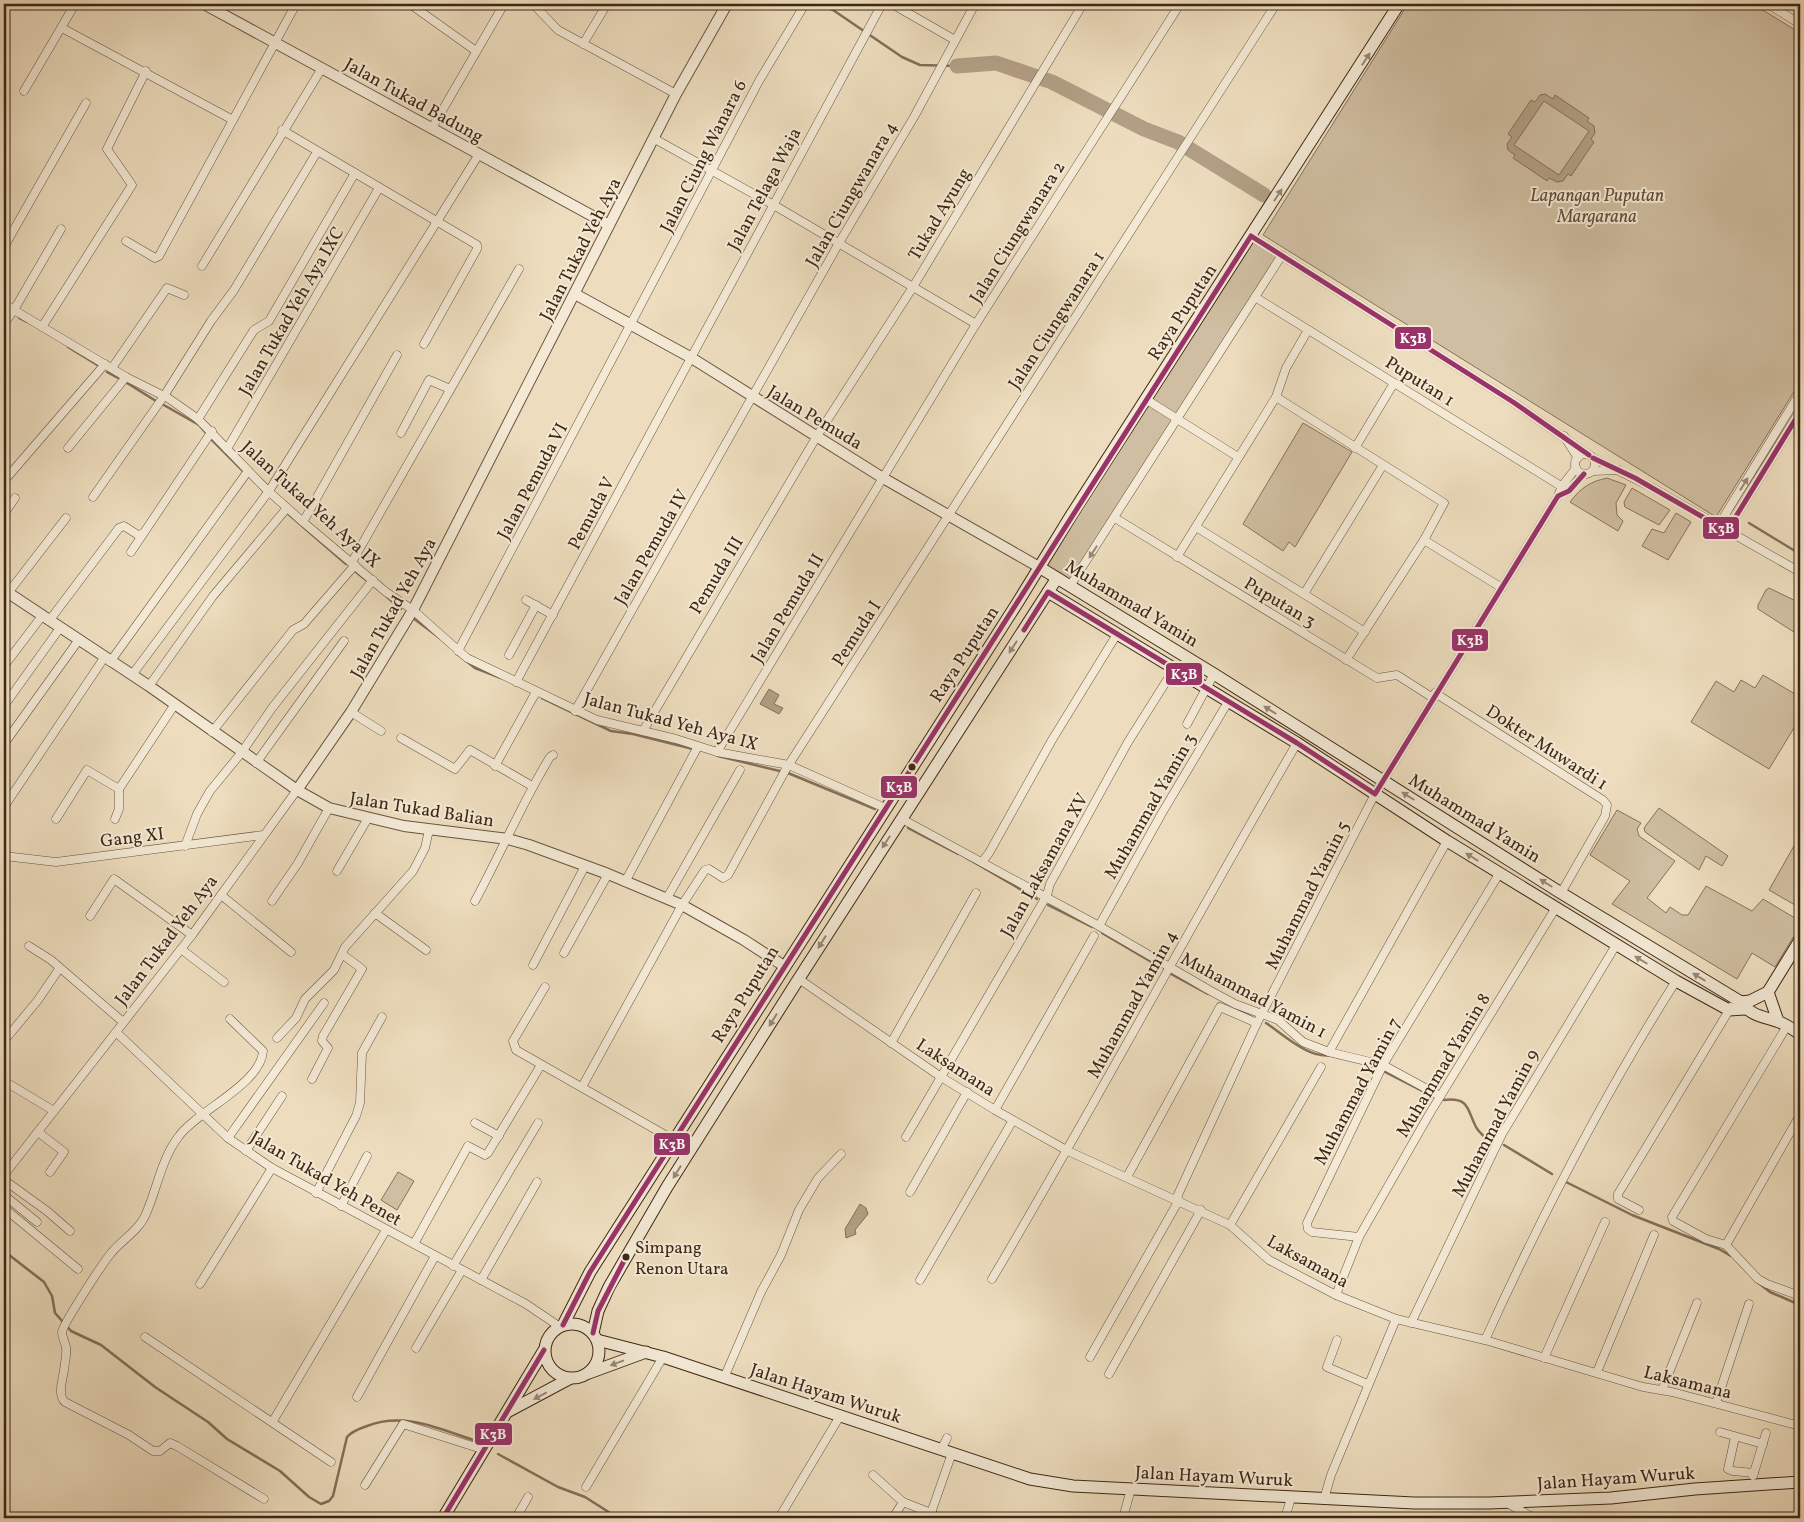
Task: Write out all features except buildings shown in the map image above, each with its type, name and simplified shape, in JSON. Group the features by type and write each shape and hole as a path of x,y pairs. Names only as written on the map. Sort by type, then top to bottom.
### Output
{"main road":[{"name":"Raya Puputan","path":"559,1328 590,1272 784,966 1400,4"},
{"name":"Muhammad Yamin","path":"1039,567 1214,674 1382,782 1561,893 1741,1003 1770,1020 1800,1034"},
{"name":"Raya Puputan","path":"595,1337 598,1311 635,1241 846,905 1057,578"},
{"name":"Muhammad Yamin","path":"1048,592 1297,744 1499,874 1676,981 1729,1010"},
{"path":"982,659 998,669"},
{"path":"830,896 846,905"},
{"path":"1560,911 1573,900"},
{"path":"1729,1010 1768,992 1800,940"},
{"path":"1768,992 1782,1024"},
{"path":"442,1518 510,1411 544,1350 548,1338 559,1328 582,1326 595,1337 599,1355 593,1369 587,1374"},
{"name":"Jalan Hayam Wuruk","path":"595,1337 663,1357 840,1416 947,1446 1044,1482 1073,1486 1414,1503 1507,1503 1611,1498 1695,1489 1750,1487 1800,1482"},
{"path":"544,1350 548,1366 561,1377 569,1379"},
{"path":"510,1411 569,1379 646,1352"}],"street":[{"path":"24,91 75,4"},
{"name":"Jalan Tukad Badung","path":"204,4 609,225"},
{"path":"126,241 157,258 296,4"},
{"path":"410,4 476,51"},
{"path":"432,128 504,4"},
{"path":"533,4 554,27 676,94"},
{"path":"583,44 607,4"},
{"name":"Jalan Tukad Yeh Aya","path":"4,1175 192,935 351,712 413,610 676,94 727,4"},
{"name":"Jalan Telaga Waja","path":"690,357 882,4"},
{"path":"892,4 955,40"},
{"name":"Jalan Ciungwanara 4","path":"753,398 975,4"},
{"name":"Tukad Ayung","path":"817,436 912,287 1083,4"},
{"name":"Jalan Ciungwanara 2","path":"883,478 976,324 1110,110 1180,4"},
{"name":"Jalan Ciungwanara 1","path":"948,517 1276,4"},
{"path":"1768,4 1800,24"},
{"name":"Jalan Ciung Wanara 6","path":"632,324 760,81 805,5"},
{"path":"62,28 233,120"},
{"path":"202,266 282,130 322,68"},
{"path":"42,327 132,183 107,149 146,72"},
{"path":"4,247 86,103"},
{"path":"282,130 475,243 477,249 424,344"},
{"path":"654,138 772,204 976,324"},
{"path":"93,497 164,396 211,321 234,290 317,152"},
{"path":"132,675 268,491 479,154"},
{"path":"198,418 254,330 269,322 355,173"},
{"name":"Jalan Tukad Yeh Aya IXC","path":"227,449 379,188"},
{"path":"4,324 61,229"},
{"path":"1251,236 1564,436 1591,457 1595,466 1593,470"},
{"path":"1070,586 1282,255"},
{"path":"212,732 293,630 304,624 353,564 519,269"},
{"path":"4,480 108,366 167,288 170,287 184,296"},
{"name":"Jalan Pemuda","path":"575,294 690,357 883,478 948,517 1039,567"},
{"name":"Puputan 1","path":"1255,297 1565,488"},
{"name":"Jalan Tukad Yeh Aya IX","path":"4,304 126,377 164,396 198,418 248,471 287,508 353,564 413,610 458,652 480,665 575,712 596,720 643,731 786,771 885,808"},
{"name":"Jalan Pemuda VI","path":"458,652 632,324"},
{"path":"1177,558 1276,397 1286,368 1308,330"},
{"path":"303,522 397,355"},
{"name":"Pemuda V","path":"516,682 690,357"},
{"path":"68,448 126,377"},
{"path":"401,433 429,380 450,389"},
{"path":"1354,448 1394,384"},
{"path":"1718,526 1800,393"},
{"path":"1276,397 1354,448 1444,503 1424,540 1346,660"},
{"name":"Jalan Pemuda IV","path":"575,712 753,398"},
{"path":"1147,400 1238,457"},
{"path":"1727,531 1800,412"},
{"path":"131,552 212,431"},
{"name":"Pemuda III","path":"643,731 817,436"},
{"path":"1564,436 1578,458 1576,468 1565,488"},
{"path":"1578,458 1584,454 1619,470 1800,572"},
{"path":"1304,594 1383,465"},
{"path":"1576,468 1584,474"},
{"path":"1565,488 1584,474 1593,470 1619,470"},
{"path":"4,807 107,660 248,471"},
{"name":"Jalan Pemuda II","path":"717,752 883,478"},
{"name":"Muhammad Yamin 5","path":"1090,1357 1178,1200 1257,1023 1375,794 1434,695 1558,496 1565,488"},
{"path":"4,514 15,498"},
{"path":"149,686 213,596 287,508"},
{"name":"Pemuda I","path":"682,905 705,870 709,869 723,878 728,876 786,771 948,517"},
{"path":"6,592 66,518"},
{"name":"Puputan 3","path":"1115,518 1177,558 1376,678 1399,676 1434,695"},
{"path":"4,666 119,528 124,526 138,534 142,534"},
{"path":"1196,527 1365,632"},
{"path":"1424,540 1502,588"},
{"path":"185,846 197,814 210,791 242,752 272,708 373,580"},
{"name":"Jalan Tukad Balian","path":"6,592 149,686 297,790 329,808 429,830 508,839 608,874 667,898 744,940 784,966"},
{"path":"526,600 553,615"},
{"path":"509,655 536,605"},
{"path":"4,706 60,628"},
{"path":"982,862 989,853 1052,740 1117,634"},
{"path":"4,744 78,641"},
{"path":"256,762 344,641"},
{"name":"Jalan Laksamana XV","path":"906,1137 1046,897 1050,884 1128,742 1174,669"},
{"path":"1187,724 1214,674"},
{"path":"495,766 536,692"},
{"name":"Dokter Muwardi 1","path":"1434,695 1603,800 1607,805 1605,816 1561,893"},
{"name":"Muhammad Yamin 3","path":"1100,926 1162,813 1228,702"},
{"path":"115,819 118,809 119,790 175,704"},
{"path":"351,712 381,731"},
{"path":"401,738 456,769 470,750 532,786"},
{"name":"Muhammad Yamin 4","path":"992,1278 1068,1151 1297,744"},
{"path":"625,882 696,750"},
{"path":"475,901 508,839 532,786 553,755"},
{"path":"56,819 87,770 119,790"},
{"path":"667,898 740,770"},
{"path":"272,901 298,863 329,808"},
{"path":"337,871 368,818"},
{"name":"Muhammad Yamin 1","path":"902,819 1100,926 1234,1004 1262,1013 1284,1024 1294,1037 1303,1042 1329,1052 1383,1065 1440,1096"},
{"path":"277,1038 296,1018 301,1003 334,970 345,947 413,871 425,848 429,830"},
{"name":"Gang XI","path":"4,856 56,862 263,835"},
{"path":"1329,1052 1447,841"},
{"path":"532,965 585,866"},
{"path":"564,953 608,874"},
{"name":"Muhammad Yamin 7","path":"1359,1237 1312,1232 1308,1229 1307,1222 1383,1065 1499,874"},
{"path":"90,916 114,879 192,935"},
{"path":"891,1043 976,893"},
{"path":"221,896 291,952"},
{"path":"582,1087 682,905"},
{"name":"Muhammad Yamin 8","path":"1336,1295 1359,1237 1440,1096 1560,911"},
{"path":"375,913 426,950"},
{"path":"995,1110 1094,936"},
{"name":"Muhammad Yamin 9","path":"1412,1323 1502,1134 1616,945"},
{"path":"29,946 50,960 123,1022"},
{"path":"181,949 224,982"},
{"path":"312,1079 328,1048 322,1041 323,1036 362,969 342,954"},
{"path":"4,1040 38,1000 59,969"},
{"name":"Laksamana","path":"799,979 941,1077 995,1110 1068,1151 1230,1225 1269,1260 1336,1295 1396,1319 1485,1340 1644,1387 1716,1403 1800,1426"},
{"path":"1485,1340 1516,1273 1623,1068 1676,981"},
{"path":"545,986 513,1041 516,1050 674,1140"},
{"path":"228,1138 324,1003"},
{"path":"1127,1177 1220,1007 1257,1023"},
{"path":"1638,1210 1618,1200 1618,1194 1729,1010"},
{"path":"316,1193 356,1116 360,1103 362,1053 382,1017"},
{"path":"230,1019 263,1051 263,1055 252,1072 235,1091 203,1113 178,1136 153,1191 145,1216 103,1263 63,1327 66,1352 62,1399 129,1435 156,1453 170,1443 177,1446 264,1499"},
{"path":"1782,1024 1673,1213 1673,1221 1706,1239 1726,1245 1758,1279 1800,1296"},
{"name":"Jalan Tukad Yeh Penet","path":"116,1032 228,1138 246,1151 316,1193 546,1316 559,1328"},
{"path":"414,1244 468,1146 487,1154 542,1065"},
{"path":"1230,1225 1321,1067"},
{"path":"4,1081 54,1111"},
{"path":"910,1192 967,1092"},
{"path":"246,1151 282,1096"},
{"path":"1726,1245 1800,1115"},
{"path":"920,1280 1013,1120"},
{"path":"475,1123 499,1136"},
{"path":"453,1266 538,1124"},
{"path":"38,1132 64,1152 50,1172"},
{"path":"724,1378 761,1292 782,1255 799,1210 818,1178 841,1154"},
{"path":"340,1206 367,1156"},
{"path":"200,1284 272,1168"},
{"path":"4,1180 53,1215 70,1231"},
{"path":"481,1280 537,1182"},
{"path":"4,1195 37,1222"},
{"path":"4,1208 78,1269"},
{"path":"1109,1374 1200,1210"},
{"path":"1544,1358 1605,1222"},
{"path":"273,1421 386,1230"},
{"path":"1597,1372 1654,1235"},
{"path":"357,1397 435,1256"},
{"path":"416,1348 462,1270"},
{"path":"1662,1390 1697,1303"},
{"path":"1716,1403 1749,1304"},
{"path":"1324,1499 1328,1481 1367,1384 1396,1319"},
{"path":"145,1337 273,1421 331,1462"},
{"path":"1337,1340 1327,1367 1367,1384"},
{"path":"586,1487 663,1357"},
{"path":"779,1518 840,1416"},
{"path":"365,1485 403,1424 485,1450"},
{"path":"1720,1432 1763,1444"},
{"path":"1750,1487 1766,1433"},
{"path":"1736,1437 1728,1469 1754,1473"},
{"path":"931,1513 947,1446"},
{"path":"873,1475 903,1502 931,1513 938,1518 951,1518"},
{"path":"1123,1518 1131,1489"},
{"path":"516,1518 528,1497"},
{"path":"1285,1518 1291,1498"},
{"path":"893,1518 903,1502"},
{"path":"1507,1503 1534,1518"}],"green space":[{"name":"Lapangan Puputan Margarana","path":"1408,4 1753,4 1800,33 1800,382 1716,517 1263,235"},
{"path":"1253,238 1281,256 1071,584 1042,566"},
{"path":"1793,409 1795,412 1732,511"},
{"path":"1303,423 1352,452 1295,547 1289,542 1283,551 1243,524"},
{"path":"1607,478 1626,485 1616,503 1617,515 1623,521 1618,531 1570,502 1586,486"},
{"path":"1632,488 1670,510 1659,525 1625,507 1624,502"},
{"path":"1676,513 1691,522 1668,560 1642,546 1652,529 1664,533"},
{"path":"1769,588 1800,603 1800,636 1758,609 1758,605"},
{"path":"1763,675 1795,694 1800,687 1800,718 1769,769 1691,722 1716,681 1734,692 1741,680 1755,688"},
{"path":"1659,808 1728,856 1722,866 1706,856 1699,870 1645,832 1644,828"},
{"path":"1617,810 1641,823 1637,829 1639,836 1675,861 1647,898 1666,913 1670,907 1682,915 1688,915 1706,886 1752,911 1763,899 1800,921 1800,926 1775,967 1752,953 1737,979 1612,904 1630,881 1590,855"},
{"path":"1800,838 1800,908 1769,890"},
{"path":"398,1172 414,1181 397,1210 381,1200"}],"shaded area":[{"path":"1545,94 1553,99 1555,95 1589,118 1587,121 1594,126 1595,133 1591,139 1594,142 1571,176 1568,174 1563,181 1557,182 1549,178 1547,181 1513,158 1515,155 1508,150 1507,144 1512,137 1508,134 1531,100 1535,102 1540,95","holes":["1544,101 1589,131 1559,175 1514,145"]},
{"path":"769,689 779,695 774,704 783,708 779,714 760,704"},
{"path":"860,1204 866,1208 868,1214 855,1230 856,1234 846,1238 845,1229"}],"waterway":[{"path":"817,4 833,10 902,57 920,65 957,66"},
{"path":"957,66 996,63 1052,82 1144,129 1178,142 1264,195"},
{"path":"4,308 9,312"},
{"path":"19,318 27,322"},
{"path":"68,347 99,366"},
{"path":"107,372 118,378"},
{"path":"127,383 156,401"},
{"path":"162,404 199,425 206,433"},
{"path":"211,439 243,471"},
{"path":"286,512 346,564"},
{"path":"1749,523 1800,554"},
{"path":"356,572 366,580"},
{"path":"387,597 401,609"},
{"path":"413,618 441,639"},
{"path":"456,653 475,668 501,678"},
{"path":"542,698 611,731 633,734 693,749"},
{"path":"718,756 788,773 875,809"},
{"path":"908,828 958,854"},
{"path":"965,857 1037,899"},
{"path":"1048,905 1092,927"},
{"path":"1102,933 1160,967"},
{"path":"1171,974 1208,994"},
{"path":"1233,1007 1252,1017"},
{"path":"1266,1023 1306,1050 1323,1055 1331,1055"},
{"path":"1368,1065 1376,1068"},
{"path":"1385,1072 1432,1096"},
{"path":"1444,1100 1463,1103 1469,1110 1477,1128 1486,1139"},
{"path":"1504,1145 1552,1174"},
{"path":"1566,1182 1632,1215 1719,1249 1731,1256"},
{"path":"4,1251 44,1282 52,1296 55,1313 71,1331 101,1345 155,1387 208,1422 227,1439 280,1471 309,1497 321,1504 329,1501 333,1496 347,1437 361,1428 381,1422 409,1421 479,1442"},
{"path":"1756,1281 1770,1292 1800,1305"},
{"path":"498,1454 558,1487 585,1497 618,1518"}],"transit line":[{"name":"K3B","path":"563,1325 590,1272 1251,236 1513,402 1589,455"},
{"name":"K3B","path":"1593,458 1635,478 1727,531 1800,412"},
{"name":"K3B","path":"1024,630 1048,592 1297,743 1375,794 1558,496 1569,491 1584,474"},
{"name":"K3B","path":"593,1333 598,1311 626,1257"},
{"name":"K3B","path":"443,1518 544,1350"}],"place":[{"name":"Simpang Renon Utara","path":"626,1257"}]}
